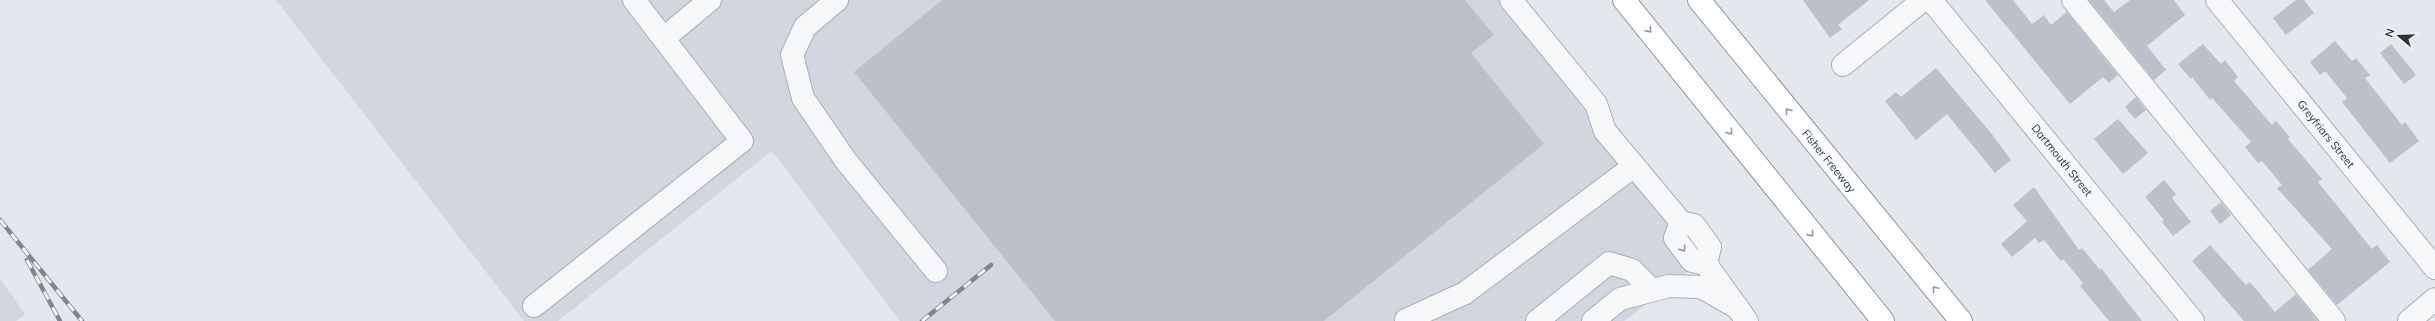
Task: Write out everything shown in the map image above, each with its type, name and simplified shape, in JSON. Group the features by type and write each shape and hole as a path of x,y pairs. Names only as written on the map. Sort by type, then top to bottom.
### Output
{"highway":[{"path":"1624,0 1827,254 1883,321"},
{"name":"Fisher Freeway","path":"1699,0 1961,320"},
{"path":"1827,254 1868,321"}],"street":[{"path":"534,306 742,141 634,0"},
{"path":"664,38 710,0"},
{"path":"837,0 805,27 792,55 803,98 846,161 936,271"},
{"path":"1511,0 1596,104 1605,131 1681,222 1694,225 1710,247 1706,264 1742,314"},
{"path":"1843,64 1923,0"},
{"name":"Dartmouth Street","path":"1931,0 2193,321"},
{"path":"2073,0 2334,321"},
{"name":"Greyfriars Street","path":"2217,0 2435,268"},
{"path":"1406,320 1465,293 1634,166"},
{"path":"1537,321 1609,263 1632,270 1652,290"},
{"path":"1593,321 1620,299 1669,286 1701,287 1742,314"},
{"path":"2409,321 2435,299"}],"shaded area":[{"path":"276,0 1513,0 1715,251 1624,321 900,321 772,151 558,321 524,321"},
{"path":"0,279 25,314 16,321 0,321"}],"building":[{"path":"942,0 1465,0 1494,35 1471,53 1544,144 1324,321 1055,321 854,72"},
{"path":"1803,0 1869,0 1838,25 1842,29 1830,38"},
{"path":"1985,0 2013,0 2032,24 2044,15 2051,25 2067,12 2118,75 2109,83 2103,77 2070,104"},
{"path":"2089,0 2104,0 2114,12 2130,0 2174,0 2185,15 2147,46 2166,70 2154,80"},
{"path":"2296,0 2304,0 2314,13 2286,35 2273,18"},
{"path":"2335,41 2352,61 2356,58 2370,75 2365,78 2402,125 2405,122 2419,141 2390,163 2342,102 2347,98 2325,71 2320,75 2310,62"},
{"path":"2203,44 2221,64 2225,60 2238,77 2234,81 2272,125 2276,121 2290,137 2288,139 2322,179 2318,182 2372,249 2377,245 2390,262 2337,305 2308,270 2332,249 2277,188 2282,185 2262,161 2258,163 2245,147 2251,142 2212,98 2210,100 2192,77 2191,79 2178,64"},
{"path":"2391,44 2416,75 2404,84 2380,53"},
{"path":"1936,68 1991,133 2011,160 1995,173 1947,114 1916,140 1885,101 1896,92 1901,97"},
{"path":"2136,97 2146,110 2135,119 2125,107"},
{"path":"2118,119 2148,153 2123,174 2094,139"},
{"path":"2164,180 2176,194 2172,198 2191,222 2173,236 2162,222 2164,220 2145,197"},
{"path":"2034,187 2079,250 2082,248 2100,270 2101,268 2142,321 2109,321 2080,286 2083,283 2063,259 2061,261 2044,240 2039,243 2035,238 2012,257 2001,244 2027,221 2013,205"},
{"path":"2221,202 2231,215 2220,224 2210,211"},
{"path":"2210,245 2246,285 2250,282 2275,312 2296,294 2318,321 2244,321 2192,261"}],"railway":[{"path":"0,220 82,321"},
{"path":"27,260 60,321"},
{"path":"922,321 991,265"}]}
